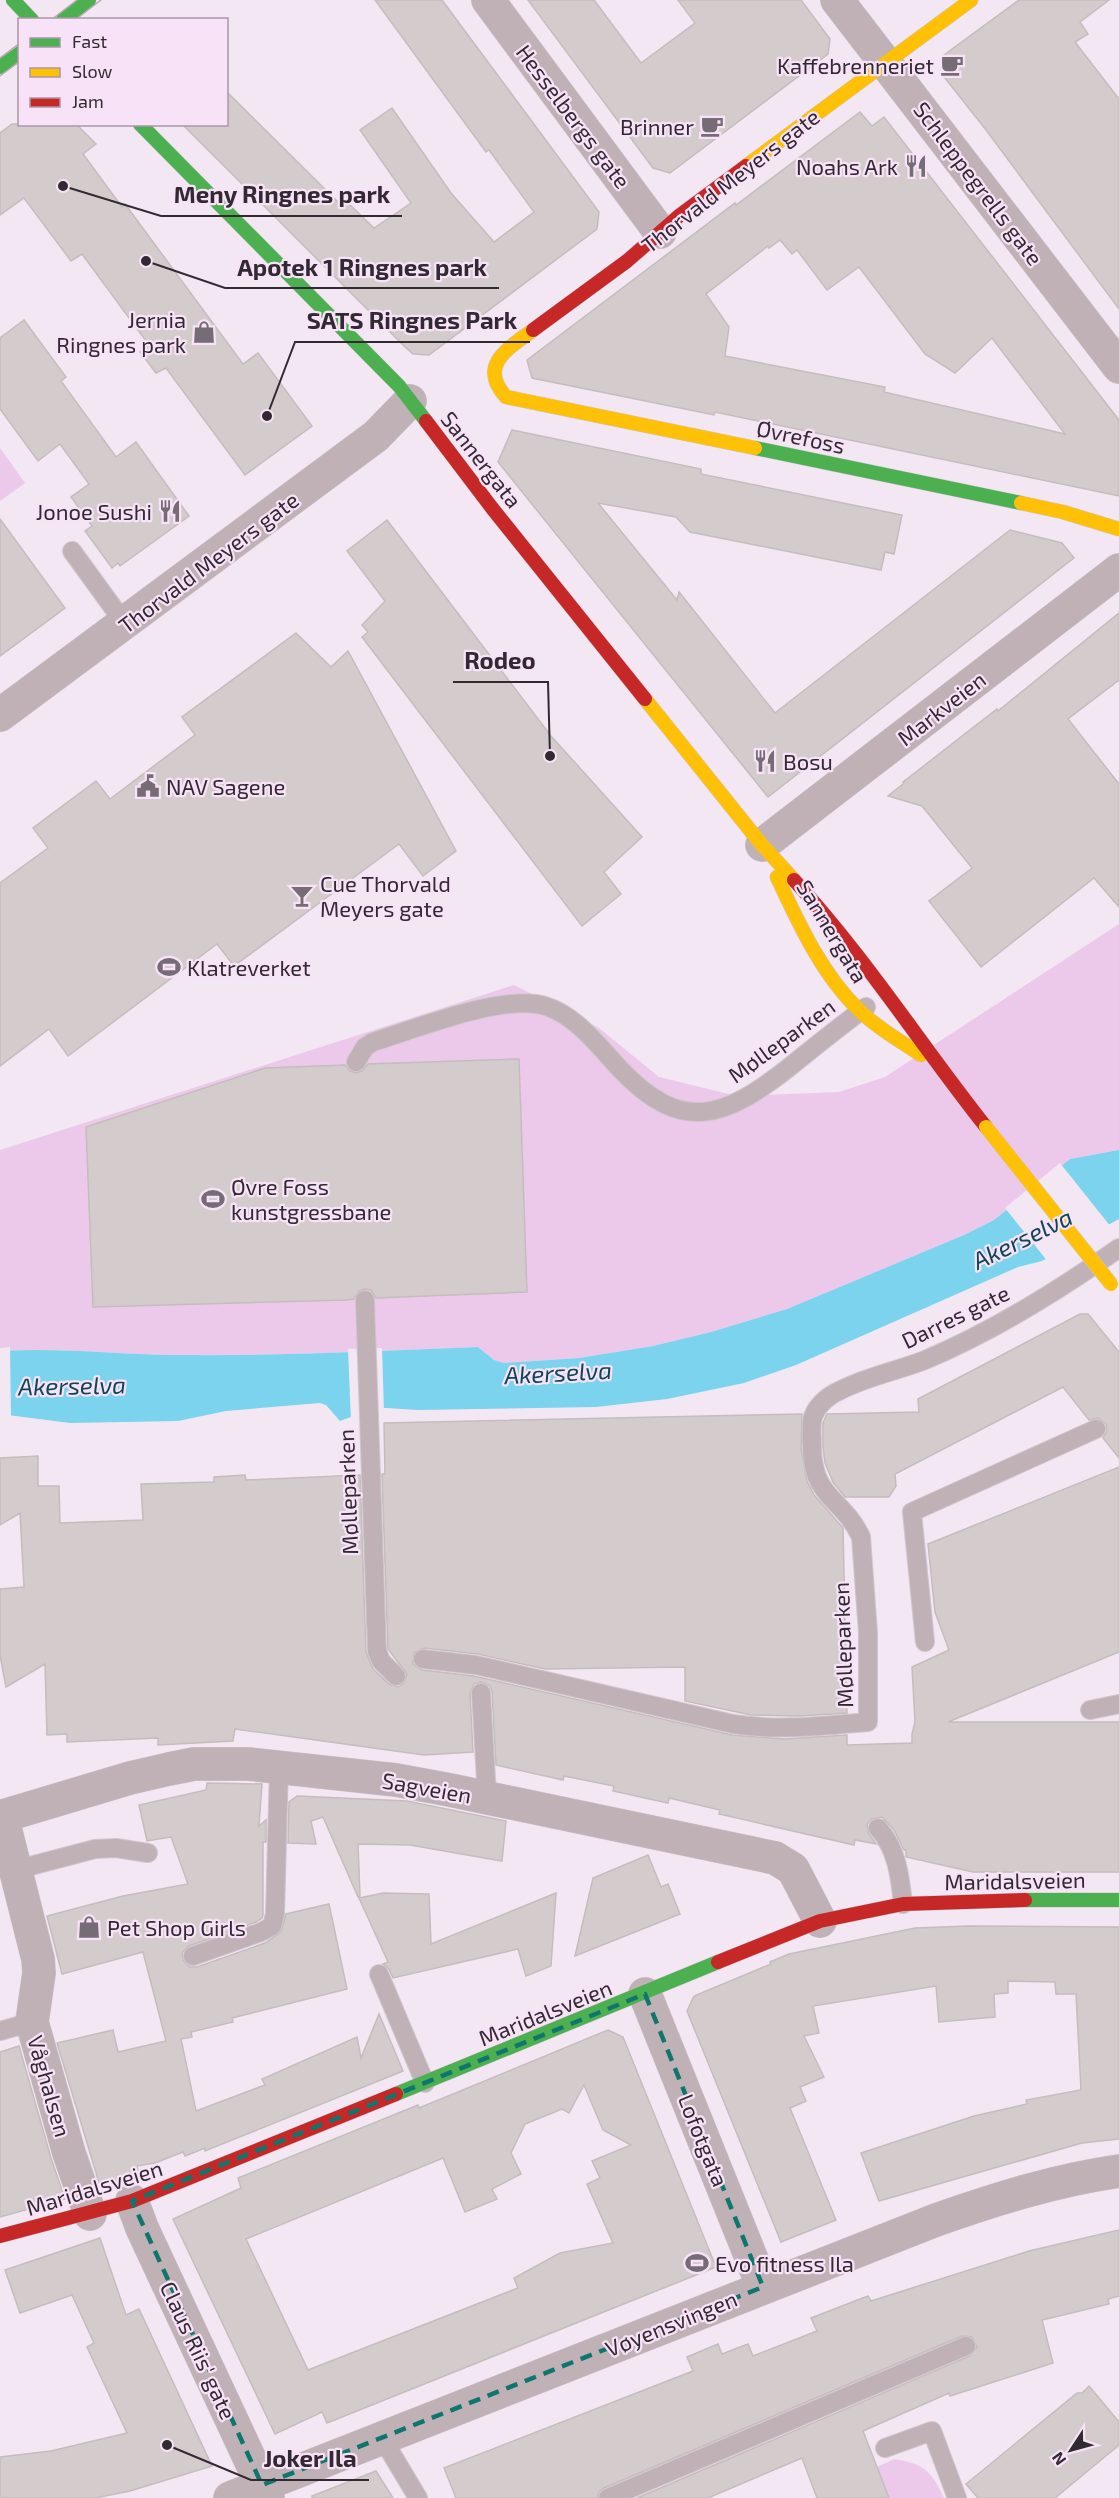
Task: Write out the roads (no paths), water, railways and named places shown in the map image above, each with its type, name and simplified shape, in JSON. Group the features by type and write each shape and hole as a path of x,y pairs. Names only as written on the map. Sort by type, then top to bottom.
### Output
{"street":[{"path":"14,0 30,18"},
{"path":"66,18 89,0"},
{"name":"Hesselbergs gate","path":"488,0 660,232"},
{"name":"Schleppegrells gate","path":"837,0 1119,367"},
{"name":"Thorvald Meyers gate","path":"495,367 502,353 627,261 680,215 971,0"},
{"path":"0,67 18,54"},
{"name":"Sannergata","path":"142,126 382,369 410,401 492,508 762,845 826,914 887,992 940,1069 1115,1288"},
{"name":"Øvrefoss","path":"495,367 494,379 497,387 506,397 1009,500 1063,512 1119,529"},
{"name":"Thorvald Meyers gate","path":"0,715 376,436 410,401"},
{"name":"Markveien","path":"762,845 1119,570"},
{"name":"Sannergata","path":"762,845 783,891 824,964 860,1011 940,1069"},
{"name":"Sagveien","path":"1,1817 130,1778 178,1767 221,1763 279,1766 396,1780 775,1858 793,1869 820,1921"},
{"name":"Våghalsen","path":"1,1817 38,1959 39,1974 32,2022 69,2152 90,2214"},
{"name":"Maridalsveien","path":"0,2236 90,2214 132,2201 820,1921 903,1904 974,1900 1119,1900"},
{"name":"Lofotgata","path":"645,1994 763,2287"},
{"name":"Vøyensvingen","path":"230,2498 266,2492 382,2438 763,2287 1005,2196 1060,2182 1119,2171"},
{"name":"Claus Riis' gate","path":"132,2201 142,2228 266,2492"}],"lane":[{"path":"72,551 124,624"},
{"name":"Mølleparken","path":"356,1062 359,1054 373,1042 497,1004 525,1003 546,1006 568,1018 639,1089 659,1103 680,1110 711,1112 738,1103 765,1086 887,992"},
{"name":"Darres gate","path":"812,1420 819,1406 839,1390 924,1360 969,1339 1062,1288 1119,1248"},
{"name":"Mølleparken","path":"365,1300 377,1651 381,1661 396,1676"},
{"name":"Mølleparken","path":"423,1659 476,1665 764,1729 799,1729 868,1722 868,1633 861,1537 857,1527 819,1484 813,1468 812,1420"},
{"path":"925,1641 912,1512 1096,1429"},
{"name":"Mølleparken","path":"504,1686 530,1678"},
{"path":"481,1693 487,1797"},
{"path":"1090,1710 1119,1704"},
{"path":"193,1956 272,1926 275,1914 279,1766"},
{"path":"878,1828 885,1835 897,1861 903,1904"},
{"path":"15,1870 95,1849 116,1848 148,1852"},
{"path":"379,1974 425,2083"},
{"path":"0,2031 32,2022"},
{"path":"608,2498 966,2346"},
{"path":"885,2448 932,2431 957,2498"},
{"path":"382,2438 418,2498"}],"water":[{"name":"Akerselva","path":"1119,1150 1119,1219 1042,1261 1018,1267 796,1365 744,1383 667,1399 596,1407 417,1410 375,1408 340,1421 326,1405 320,1403 226,1411 178,1421 70,1423 0,1414 0,1351 46,1350 219,1355 478,1347 494,1360 504,1363 579,1358 653,1346 711,1332 787,1309 964,1235 994,1220 1070,1159"}],"tram line":[{"path":"54,18 77,0"},
{"path":"78,18 101,0"},
{"path":"0,58 18,44"},
{"path":"0,76 18,62"}],"place":[{"name":"Kaffebrenneriet","path":"952,65"},
{"name":"Brinner","path":"712,126"},
{"name":"Noahs Ark","path":"916,166"},
{"name":"Meny Ringnes park","path":"63,186"},
{"name":"Apotek 1 Ringnes park","path":"146,261"},
{"name":"Jernia Ringnes park","path":"204,332"},
{"name":"SATS Ringnes Park","path":"267,416"},
{"name":"Jonoe Sushi","path":"170,511"},
{"name":"Rodeo","path":"550,756"},
{"name":"Bosu","path":"765,761"},
{"name":"NAV Sagene","path":"148,786"},
{"name":"Cue Thorvald Meyers gate","path":"302,896"},
{"name":"Klatreverket","path":"169,967"},
{"name":"Øvre Foss kunstgressbane","path":"213,1199"},
{"name":"Pet Shop Girls","path":"89,1927"},
{"name":"Evo fitness Ila","path":"697,2263"},
{"name":"Joker Ila","path":"167,2445"}]}
